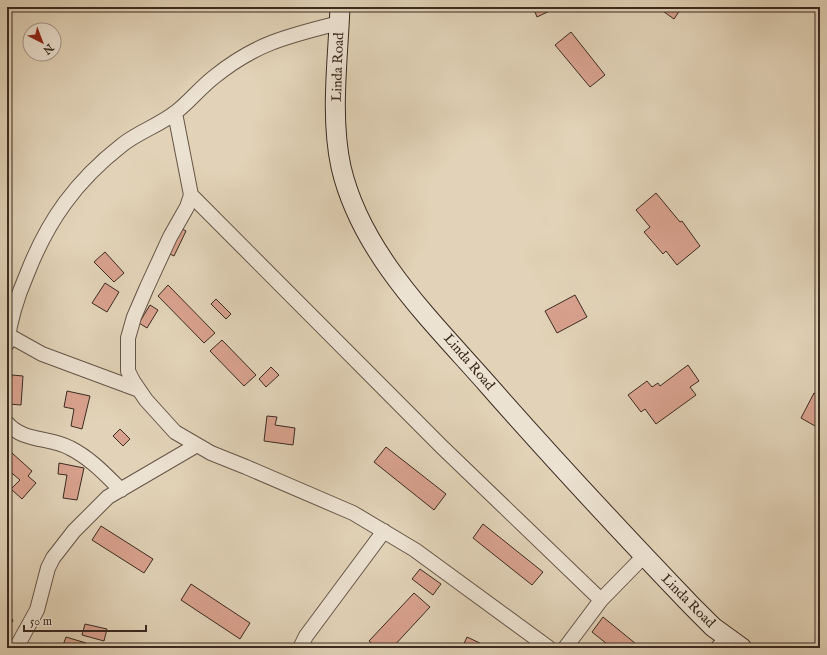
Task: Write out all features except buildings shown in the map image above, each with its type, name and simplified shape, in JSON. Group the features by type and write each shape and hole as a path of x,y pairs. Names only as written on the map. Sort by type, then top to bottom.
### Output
{"street":[{"path":"139,390 7,340 9,325 20,291 37,248 55,215 78,185 100,163 123,144 176,112 213,78 249,52 340,15"},
{"name":"Linda Road","path":"340,15 335,127 341,166 356,211 374,245 434,323 554,460 692,606 718,641 742,648"},
{"path":"176,112 191,195 187,207 170,237 147,287 134,317 128,338 128,371 139,390 161,418 175,432 211,453 353,513 384,530 415,550 549,648"},
{"path":"191,195 442,447 601,600"},
{"path":"7,424 20,434 69,447 98,468 121,490"},
{"path":"16,648 37,610 48,568 53,558 74,531 99,505 121,490 198,445"},
{"path":"300,648 306,636 384,530"},
{"path":"565,648 601,600 644,556"}]}
